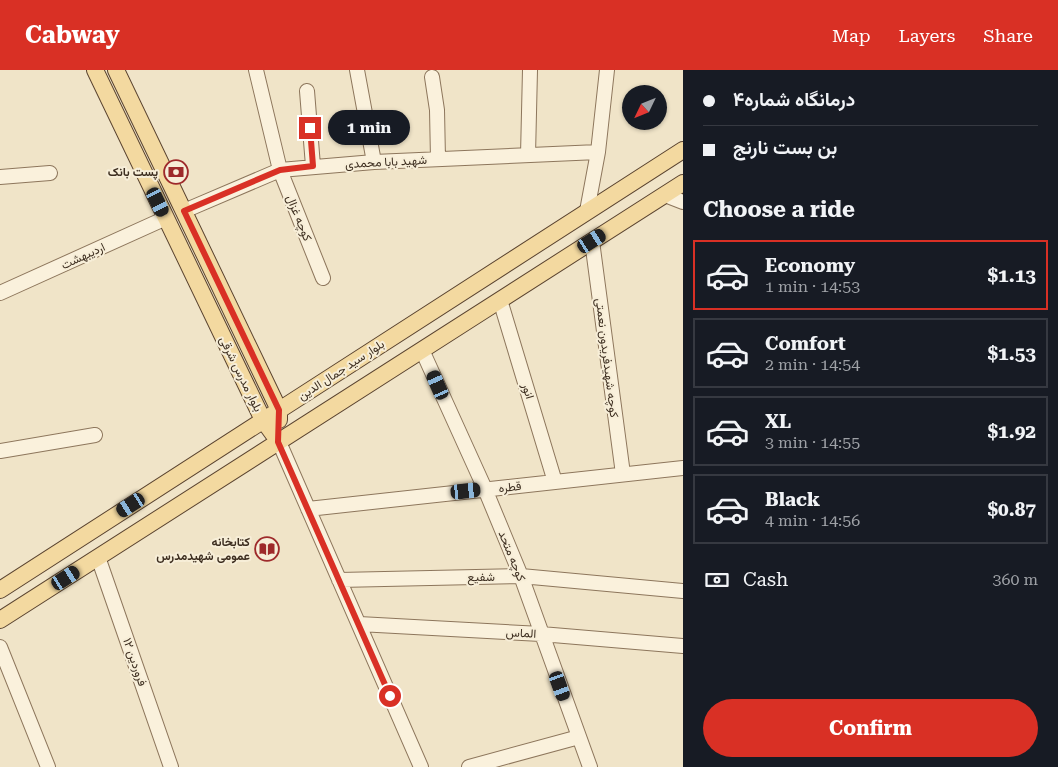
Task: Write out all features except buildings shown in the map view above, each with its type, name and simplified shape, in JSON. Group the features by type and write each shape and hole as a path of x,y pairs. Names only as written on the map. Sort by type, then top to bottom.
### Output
{"main road":[{"name":"بلوار مدرس شرقی","path":"95,70 263,420 278,442"},
{"name":"بلوار مدرس شرقی","path":"116,70 279,410 278,442"},
{"name":"بلوار سید جمال الدین","path":"0,590 683,150"},
{"path":"0,620 683,183"},
{"path":"166,218 184,211"}],"street":[{"name":"کوچه غزال","path":"256,70 280,170 323,278"},
{"path":"357,70 374,162"},
{"path":"528,155 530,70"},
{"path":"587,212 598,152 607,70"},
{"path":"432,77 437,110 438,159"},
{"path":"307,91 313,166"},
{"name":"شهید بابا محمدی","path":"184,211 280,170 374,162 598,152"},
{"path":"0,177 50,172"},
{"path":"665,195 683,202"},
{"name":"اردیبهشت","path":"0,293 166,218"},
{"name":"کوچه شهیدفریدون نعمتی","path":"592,241 623,474"},
{"name":"انور","path":"500,300 556,482"},
{"name":"کوچه متحد","path":"422,350 485,489 521,576 590,767"},
{"path":"0,451 95,435"},
{"path":"278,442 422,767"},
{"name":"قطره","path":"308,508 683,468"},
{"name":"۱۲ فروردین","path":"98,557 171,767"},
{"name":"شفیع","path":"339,580 521,576 683,591"},
{"name":"الماس","path":"359,624 541,634 683,646"},
{"path":"0,647 48,767"},
{"path":"469,767 579,737"}],"place":[{"name":"پست بانک","path":"176,172"},
{"name":"کتابخانه عمومی شهیدمدرس","path":"267,549"}],"route":[{"path":"310,128 313,166 280,170 184,211 279,410 278,442 390,696"}]}
